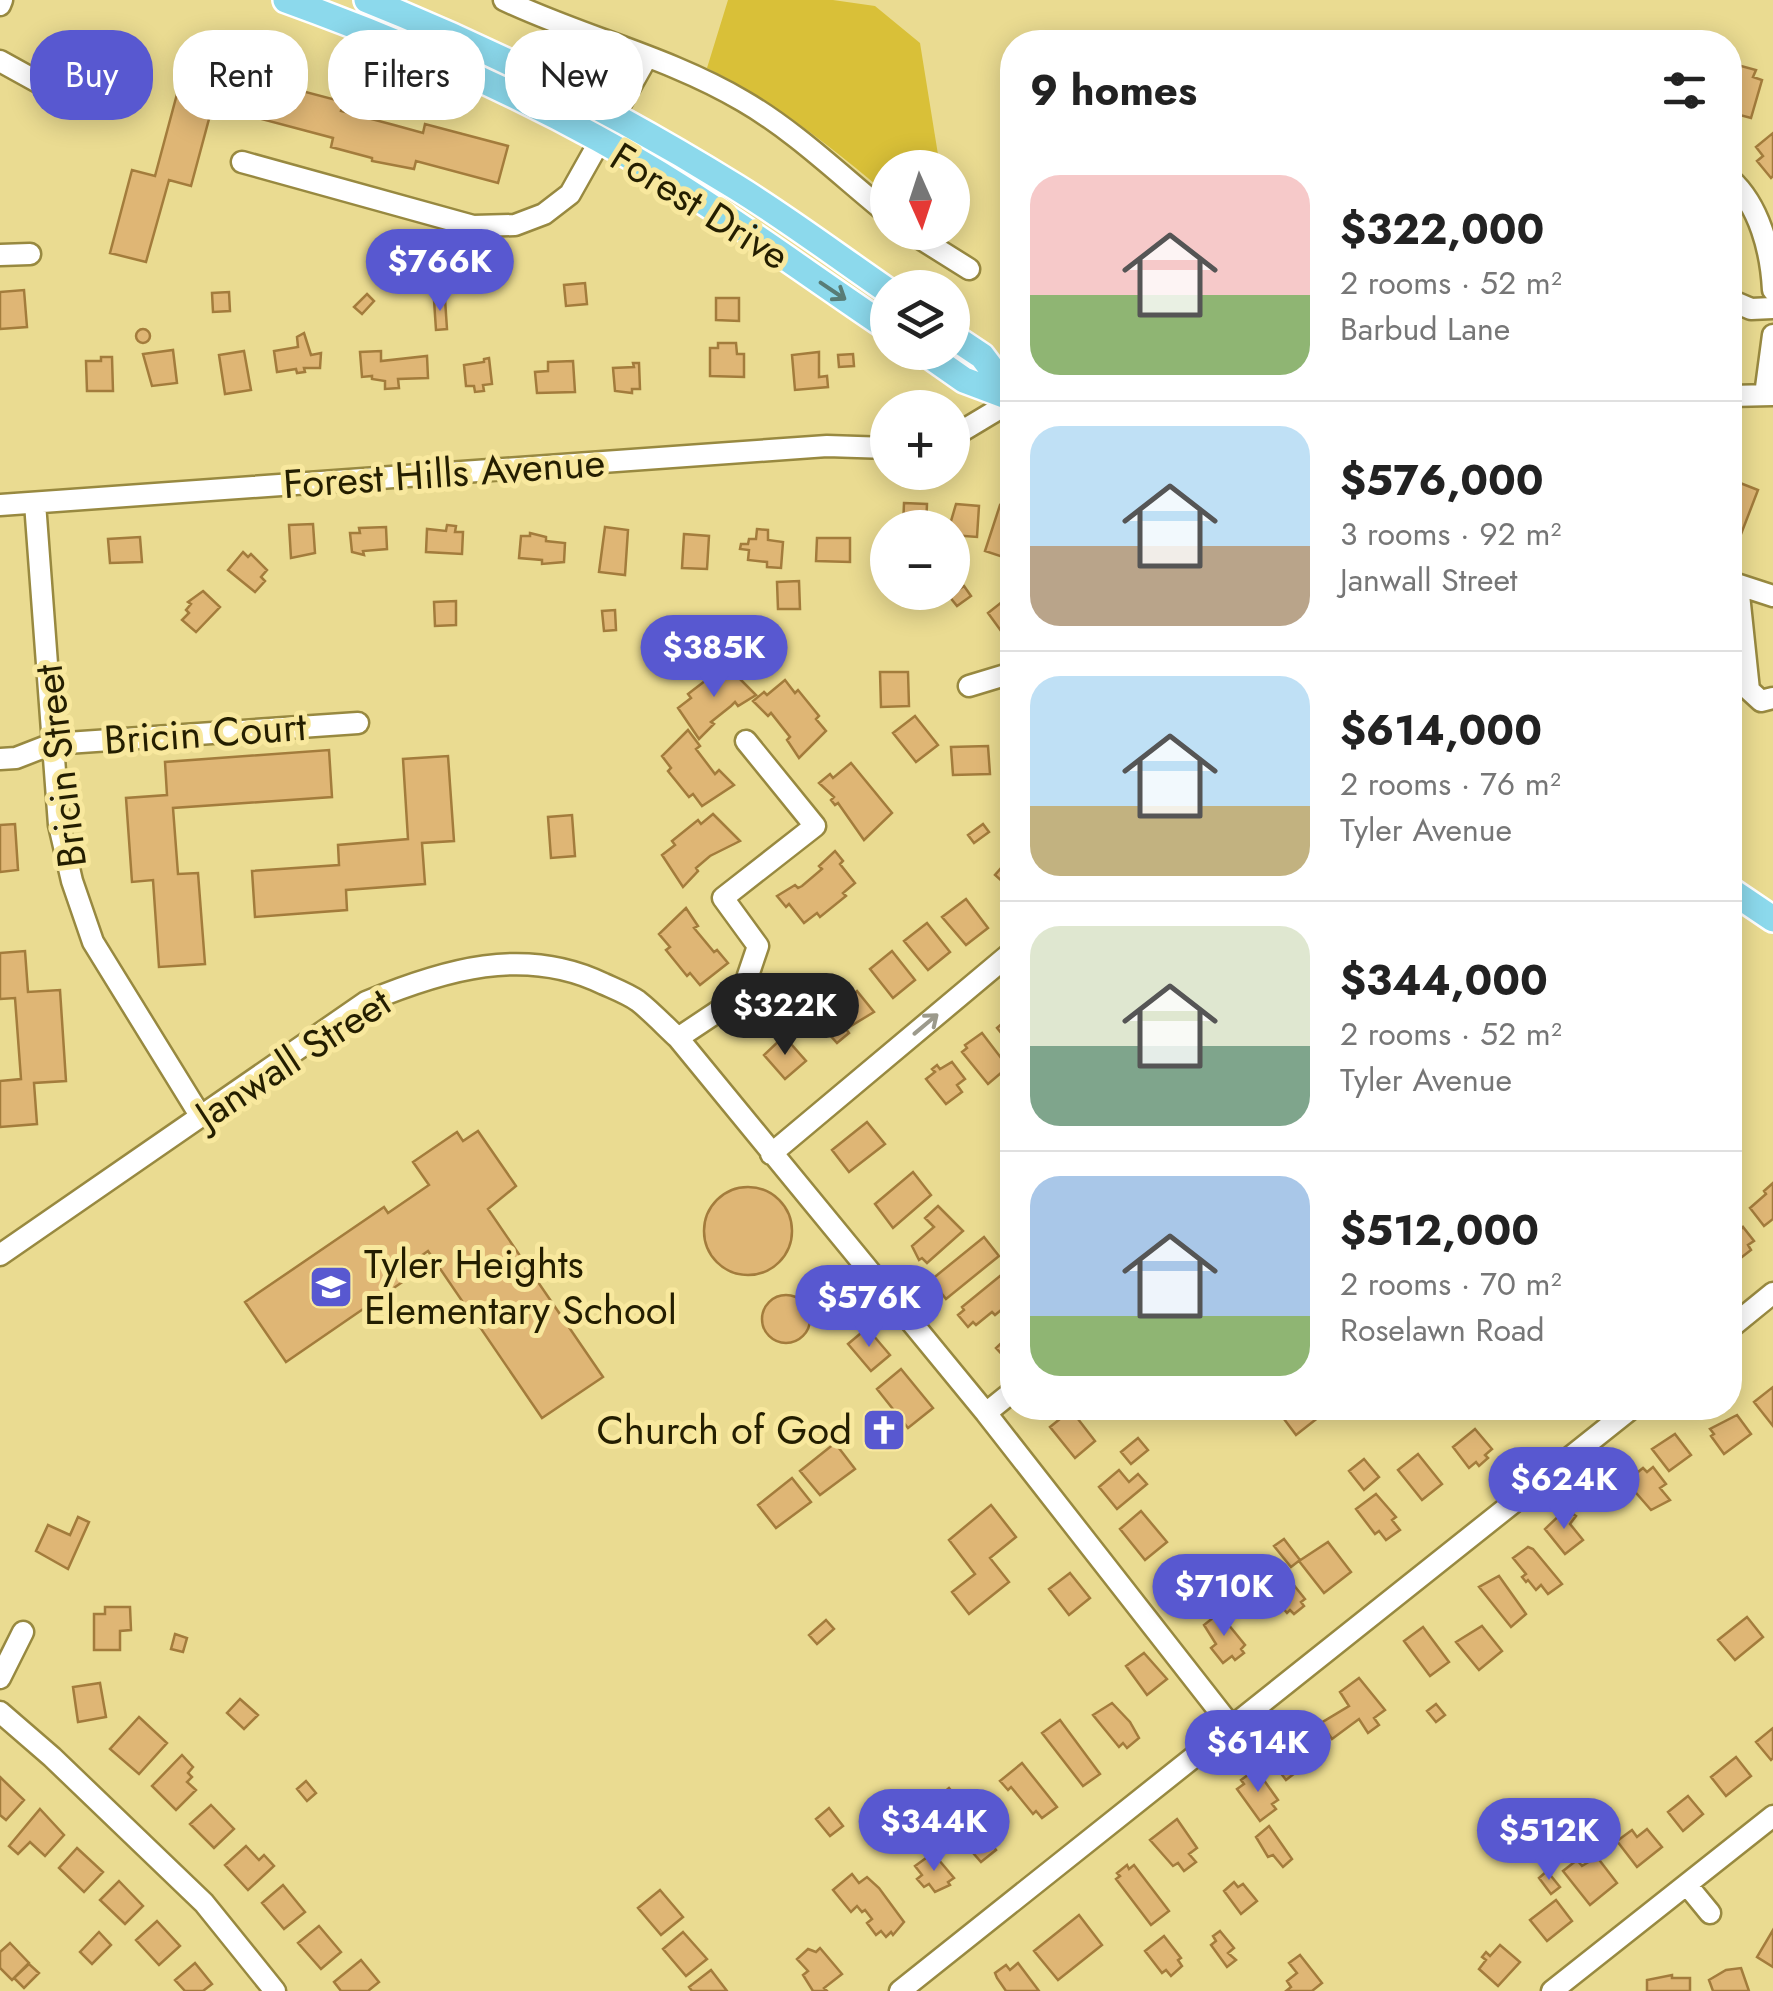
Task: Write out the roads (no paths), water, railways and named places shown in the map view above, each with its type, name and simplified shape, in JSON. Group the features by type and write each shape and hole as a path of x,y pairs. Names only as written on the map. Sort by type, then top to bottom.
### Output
{"main road":[{"name":"Forest Drive","path":"286,0 356,25 466,74 599,142 678,186 870,316"},
{"name":"Forest Drive","path":"366,0 505,62"},
{"name":"Forest Drive","path":"622,120 738,188 870,279"},
{"path":"970,348 982,356 1000,381"},
{"path":"950,370 964,380 1000,394"},
{"path":"1742,898 1773,919"}],"street":[{"path":"504,0 742,100 870,199"},
{"path":"643,64 647,57"},
{"path":"0,62 30,78"},
{"path":"242,162 473,226 498,227 544,214 570,194 613,120"},
{"path":"1742,198 1763,232 1772,260 1773,290"},
{"path":"939,250 969,269"},
{"path":"0,255 30,254"},
{"path":"1742,305 1751,309 1773,308"},
{"path":"1742,396 1769,395 1773,336"},
{"path":"970,425 1000,406"},
{"name":"Forest Hills Avenue","path":"0,505 827,446 870,447"},
{"name":"Bricin Street","path":"35,502 52,744 60,825 72,881 93,942 200,1117"},
{"path":"1742,586 1773,596"},
{"path":"1742,640 1749,690 1761,700 1773,698"},
{"path":"969,686 1000,677"},
{"name":"Bricin Court","path":"0,759 16,758 52,744 358,722"},
{"path":"678,1038 742,996 758,946 723,898 815,826 746,741"},
{"name":"Janwall Street","path":"0,1255 366,1002 408,984 467,967 529,962 583,974 636,999 678,1038 986,1413 1230,1725"},
{"path":"770,1154 1000,962"},
{"path":"1742,1318 1773,1293"},
{"path":"986,1413 1000,1402"},
{"path":"900,1991 1617,1420"},
{"path":"0,1678 23,1632"},
{"path":"0,1712 204,1903 275,1991"},
{"path":"1552,1991 1773,1816"},
{"path":"1687,1884 1710,1913"}],"place":[{"name":"Tyler Heights Elementary School","path":"331,1287"},
{"name":"Church of God","path":"884,1430"}]}
